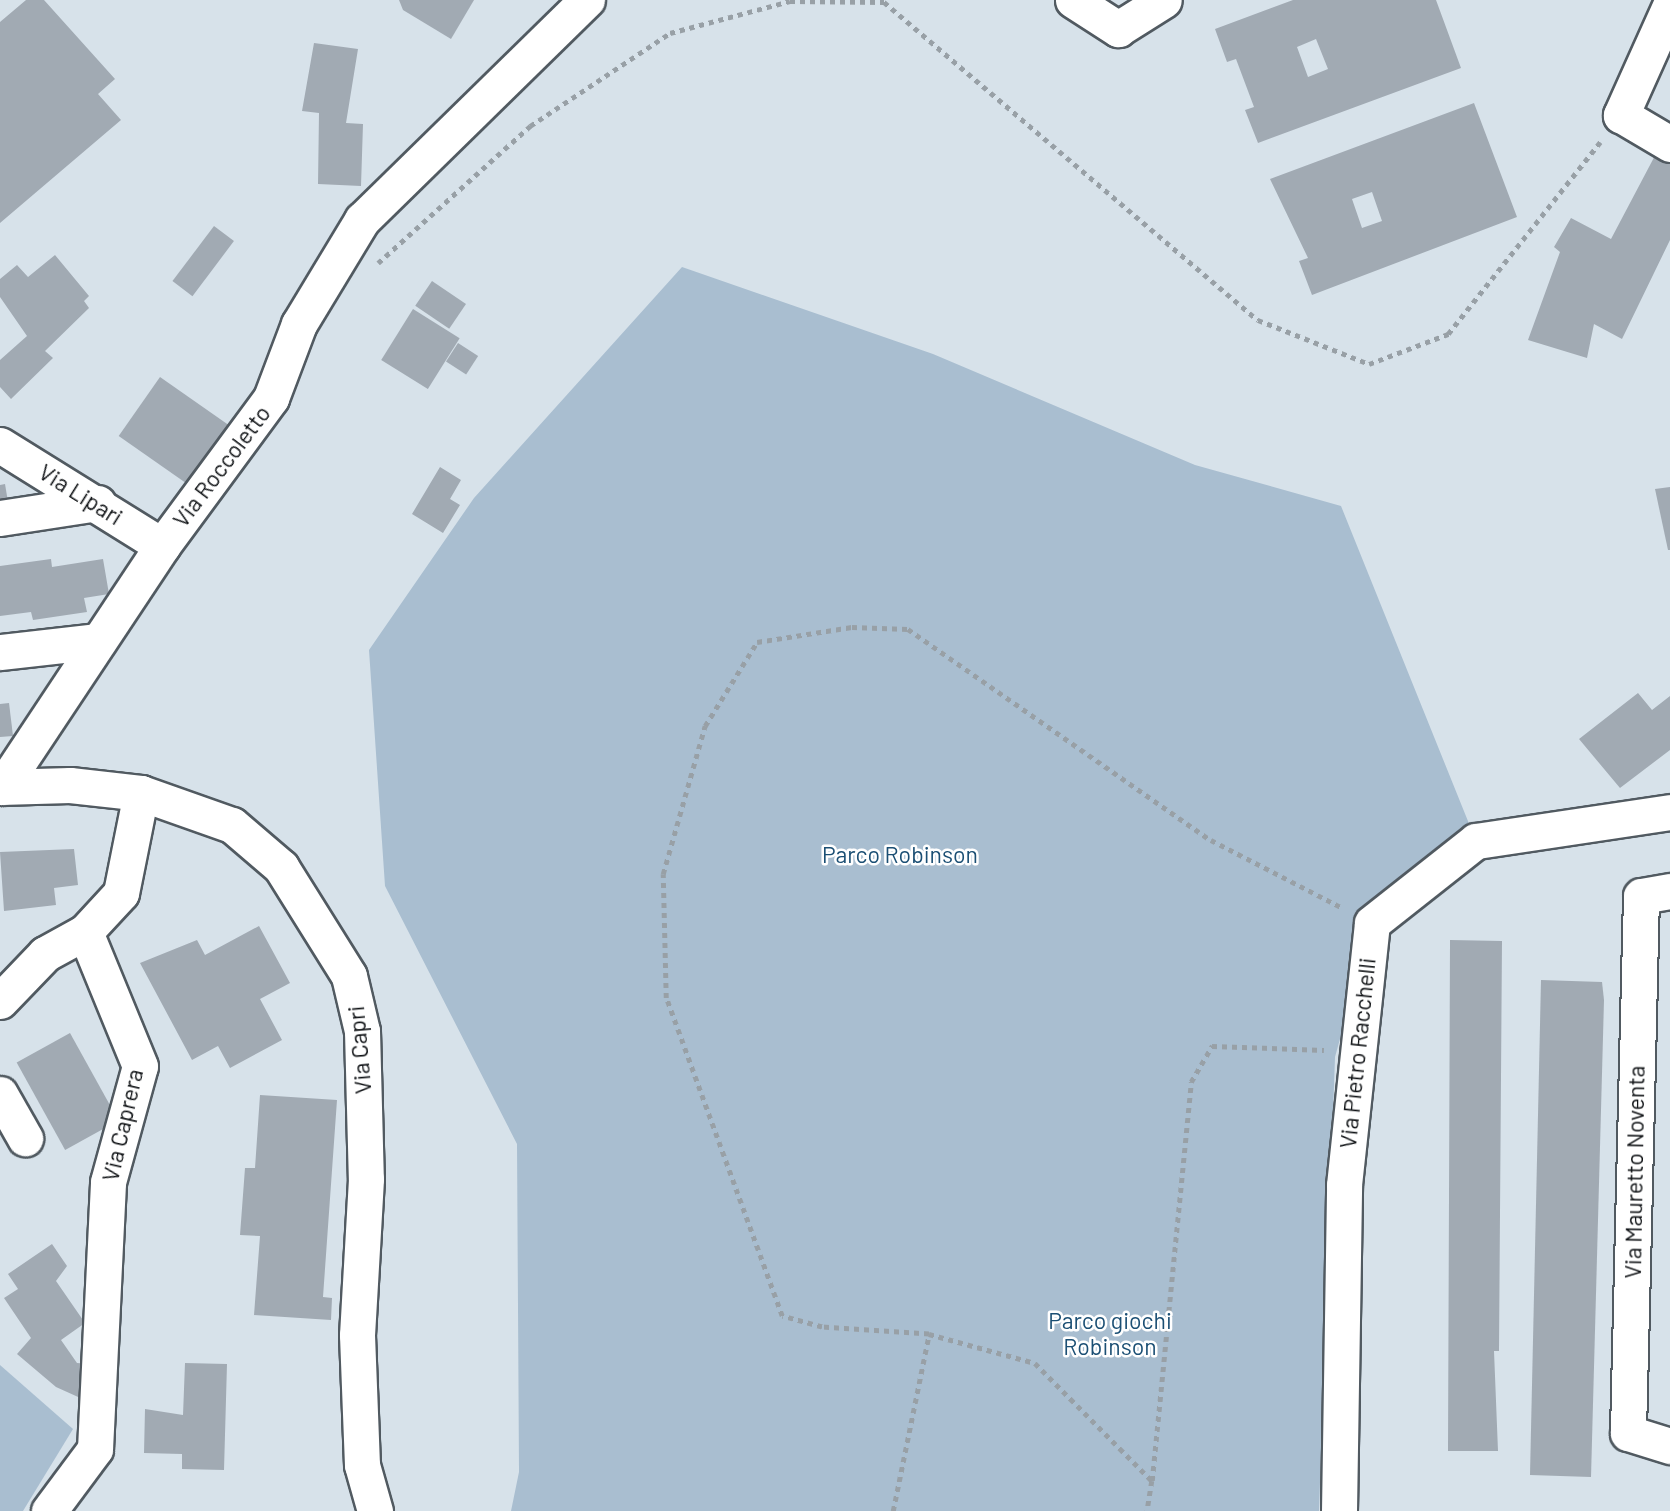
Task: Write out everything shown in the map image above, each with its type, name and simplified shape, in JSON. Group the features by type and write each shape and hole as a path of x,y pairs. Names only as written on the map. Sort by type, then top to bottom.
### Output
{"street":[{"name":"Via Roccoletto","path":"1,787 162,546 271,398 299,324 362,220 587,0"},
{"path":"1073,0 1118,29 1164,0"},
{"path":"1670,6 1621,115 1670,144"},
{"name":"Via Lipari","path":"0,445 98,503 162,546"},
{"path":"0,518 98,503"},
{"path":"0,652 98,641"},
{"name":"Via Capri","path":"1,787 69,785 141,793 232,825 281,867 349,976 362,1031 366,1179 357,1335 362,1465 375,1511"},
{"path":"0,1001 45,954 85,932 121,893 141,793"},
{"path":"1372,923 1476,841 1670,812"},
{"name":"Via Mauretto Noventa","path":"1670,891 1641,896 1628,1433 1670,1446"},
{"name":"Via Pietro Racchelli","path":"1339,1511 1344,1185 1353,1054 1372,923"},
{"name":"Via Caprera","path":"49,1511 95,1450 108,1182 140,1066 85,932"},
{"path":"0,1094 25,1138"}],"path":[{"path":"371,270 530,127 670,33 790,1 884,2 1258,320 1369,364 1448,334 1621,115"},
{"path":"1152,1481 1035,1363 929,1334 822,1327 782,1316 666,998 663,874 705,726 757,642 852,627 908,628 1211,840 1372,923"},
{"path":"1147,1511 1191,1082 1212,1046 1283,1045 1353,1054"},
{"path":"893,1511 929,1334"}],"green space":[{"name":"Parco Robinson","path":"682,267 933,354 1195,465 1341,506 1476,841 1372,923 1335,1057 1319,1511 511,1511 519,1472 517,1144 385,886 369,650 474,498"},
{"path":"0,1365 73,1429 23,1511 0,1511"}],"building":[{"path":"26,0 44,0 115,79 98,94 121,120 0,223 0,22"},
{"path":"399,0 474,0 451,39 403,10"},
{"path":"1293,0 1436,0 1461,68 1258,143 1245,110 1254,107 1236,59 1227,62 1215,29","holes":["1316,39 1328,69 1308,77 1297,47"]},
{"path":"314,43 358,49 346,123 363,124 361,186 318,184 319,113 302,111"},
{"path":"1474,103 1517,217 1312,295 1299,261 1308,258 1270,179","holes":["1372,192 1382,221 1362,228 1352,199"]},
{"path":"1659,148 1670,154 1670,240 1622,339 1594,324 1587,358 1528,340 1560,252 1554,247 1571,218 1611,239"},
{"path":"214,226 234,241 192,296 172,281"},
{"path":"55,255 89,296 84,301 89,308 45,351 53,358 11,399 0,387 0,360 27,336 0,297 0,279 17,265 28,277"},
{"path":"432,281 466,304 449,329 415,306"},
{"path":"413,309 460,338 428,389 381,360"},
{"path":"458,343 478,356 466,375 446,361"},
{"path":"160,377 233,428 192,487 119,436"},
{"path":"440,467 461,480 450,499 460,505 443,533 412,514"},
{"path":"5,484 9,508 0,509 0,485"},
{"path":"1670,487 1670,550 1668,550 1655,489"},
{"path":"51,559 52,567 103,559 109,594 84,598 87,612 33,620 31,612 0,616 0,566"},
{"path":"1638,693 1652,710 1670,696 1670,750 1620,788 1579,739"},
{"path":"9,703 13,736 0,737 0,704"},
{"path":"74,849 78,885 54,888 56,905 4,911 0,852"},
{"path":"259,926 290,983 260,999 282,1040 230,1068 218,1046 192,1060 140,963 197,940 205,955"},
{"path":"1450,940 1502,941 1499,1351 1494,1351 1498,1451 1448,1451"},
{"path":"1541,980 1602,982 1604,1000 1591,1477 1530,1475"},
{"path":"70,1033 118,1120 65,1150 17,1063"},
{"path":"260,1095 337,1100 323,1297 332,1298 331,1320 254,1315 260,1236 240,1235 245,1168 255,1168"},
{"path":"52,1244 67,1266 56,1281 85,1323 61,1340 77,1363 91,1364 87,1401 56,1387 17,1354 31,1338 4,1298 18,1289 8,1274"},
{"path":"185,1363 227,1364 224,1470 182,1469 182,1454 144,1453 145,1409 183,1415"}],"park label":[{"name":"Parco giochi Robinson","path":"1110,1333"}]}
